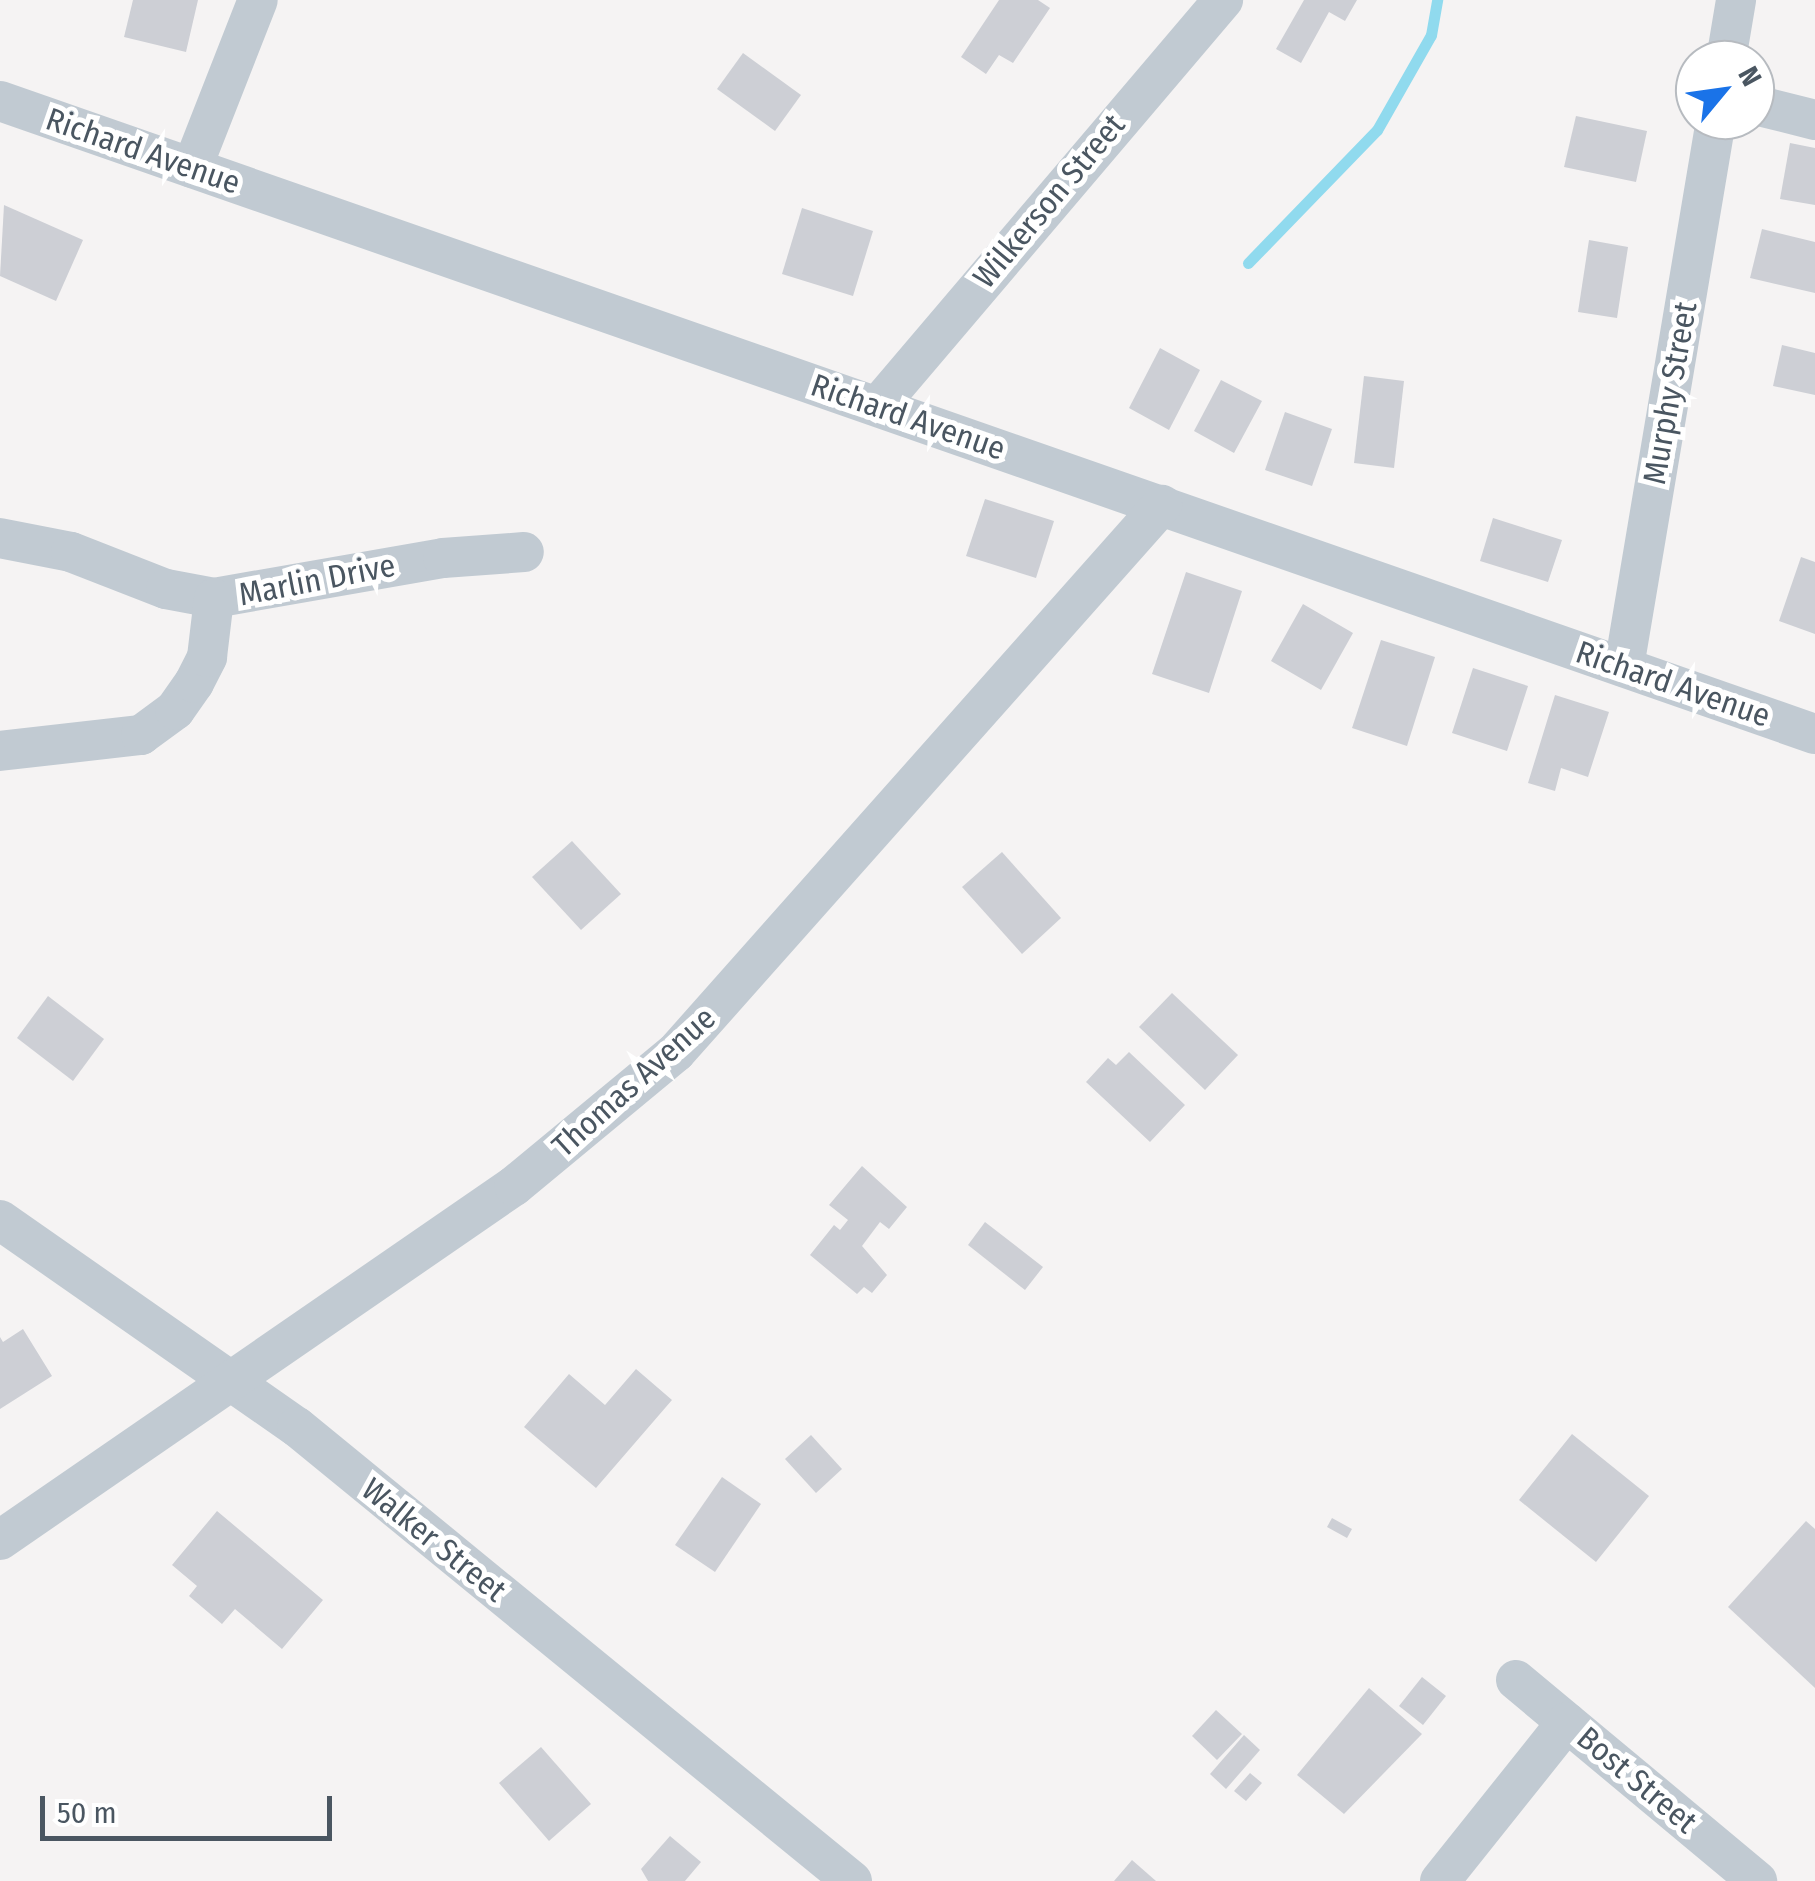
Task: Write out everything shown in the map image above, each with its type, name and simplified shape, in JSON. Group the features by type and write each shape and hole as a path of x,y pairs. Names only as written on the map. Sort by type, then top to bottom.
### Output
{"street":[{"path":"192,168 258,0"},
{"name":"Wilkerson Street","path":"878,406 1223,0"},
{"path":"1729,40 1736,0"},
{"name":"Richard Avenue","path":"0,101 1815,734"},
{"path":"1775,111 1815,120"},
{"name":"Murphy Street","path":"1624,666 1713,140"},
{"name":"Thomas Avenue","path":"0,1540 227,1380 514,1186 676,1052 1162,505"},
{"name":"Marlin Drive","path":"0,538 71,552 166,589 214,598 393,566 524,552"},
{"path":"0,751 141,735 175,710 194,683 206,657 214,598"},
{"name":"Walker Street","path":"0,1220 297,1428 852,1881"},
{"name":"Bost Street","path":"1516,1680 1757,1881"},
{"path":"1440,1881 1567,1722"}],"building":[{"path":"133,0 198,0 186,52 124,37"},
{"path":"999,0 1038,0 1050,8 1013,63 999,55 986,74 961,57"},
{"path":"1304,0 1357,0 1345,21 1329,12 1301,63 1276,49"},
{"path":"743,53 801,95 775,131 717,89"},
{"path":"1576,116 1647,131 1636,182 1564,167"},
{"path":"1790,143 1815,148 1815,205 1780,199"},
{"path":"4,205 83,240 56,301 0,276"},
{"path":"802,208 873,231 853,296 782,274"},
{"path":"1762,229 1815,242 1815,293 1750,278"},
{"path":"1589,240 1628,247 1617,318 1578,312"},
{"path":"1782,345 1815,353 1815,395 1773,386"},
{"path":"1160,348 1200,370 1169,430 1129,408"},
{"path":"1364,376 1404,381 1394,468 1354,463"},
{"path":"1221,380 1262,401 1234,453 1194,431"},
{"path":"1285,412 1332,429 1312,486 1265,470"},
{"path":"985,499 1054,521 1036,578 966,556"},
{"path":"1493,518 1562,540 1548,582 1480,561"},
{"path":"1801,557 1815,562 1815,634 1779,621"},
{"path":"1186,572 1242,591 1209,693 1152,674"},
{"path":"1303,604 1353,633 1321,690 1271,661"},
{"path":"1381,640 1435,657 1407,746 1352,728"},
{"path":"1473,668 1528,686 1507,751 1452,733"},
{"path":"1555,695 1609,712 1588,777 1561,768 1555,791 1528,783"},
{"path":"572,841 621,894 581,930 532,877"},
{"path":"1002,852 1061,918 1022,954 962,887"},
{"path":"1172,993 1238,1055 1205,1090 1139,1027"},
{"path":"48,996 104,1039 73,1081 17,1038"},
{"path":"1129,1052 1185,1105 1150,1142 1086,1082 1108,1058 1116,1065"},
{"path":"862,1166 907,1207 889,1229 880,1222 862,1246 887,1275 872,1293 864,1287 857,1294 810,1255 834,1225 840,1230 848,1220 829,1205"},
{"path":"985,1222 1043,1267 1025,1290 968,1245"},
{"path":"23,1329 52,1376 0,1409 0,1337 3,1342"},
{"path":"636,1369 672,1400 596,1488 524,1427 569,1374 605,1405"},
{"path":"1572,1434 1649,1496 1596,1562 1519,1500"},
{"path":"811,1435 842,1469 816,1493 785,1459"},
{"path":"722,1477 761,1504 715,1572 675,1545"},
{"path":"217,1511 323,1600 282,1649 235,1609 222,1624 189,1596 197,1586 172,1565"},
{"path":"1332,1518 1352,1529 1347,1538 1327,1527"},
{"path":"1806,1521 1815,1529 1815,1688 1728,1607"},
{"path":"1422,1677 1446,1696 1423,1725 1399,1706"},
{"path":"1369,1688 1422,1734 1344,1814 1297,1775"},
{"path":"1216,1710 1242,1734 1217,1760 1192,1736"},
{"path":"1244,1735 1260,1750 1226,1789 1210,1774"},
{"path":"541,1747 591,1804 549,1841 499,1783"},
{"path":"1250,1773 1262,1783 1246,1801 1234,1791"},
{"path":"670,1836 701,1862 685,1881 648,1881 641,1869"},
{"path":"1132,1860 1156,1881 1114,1881"}],"waterway":[{"path":"1248,263 1377,130 1431,35 1437,0"}]}
